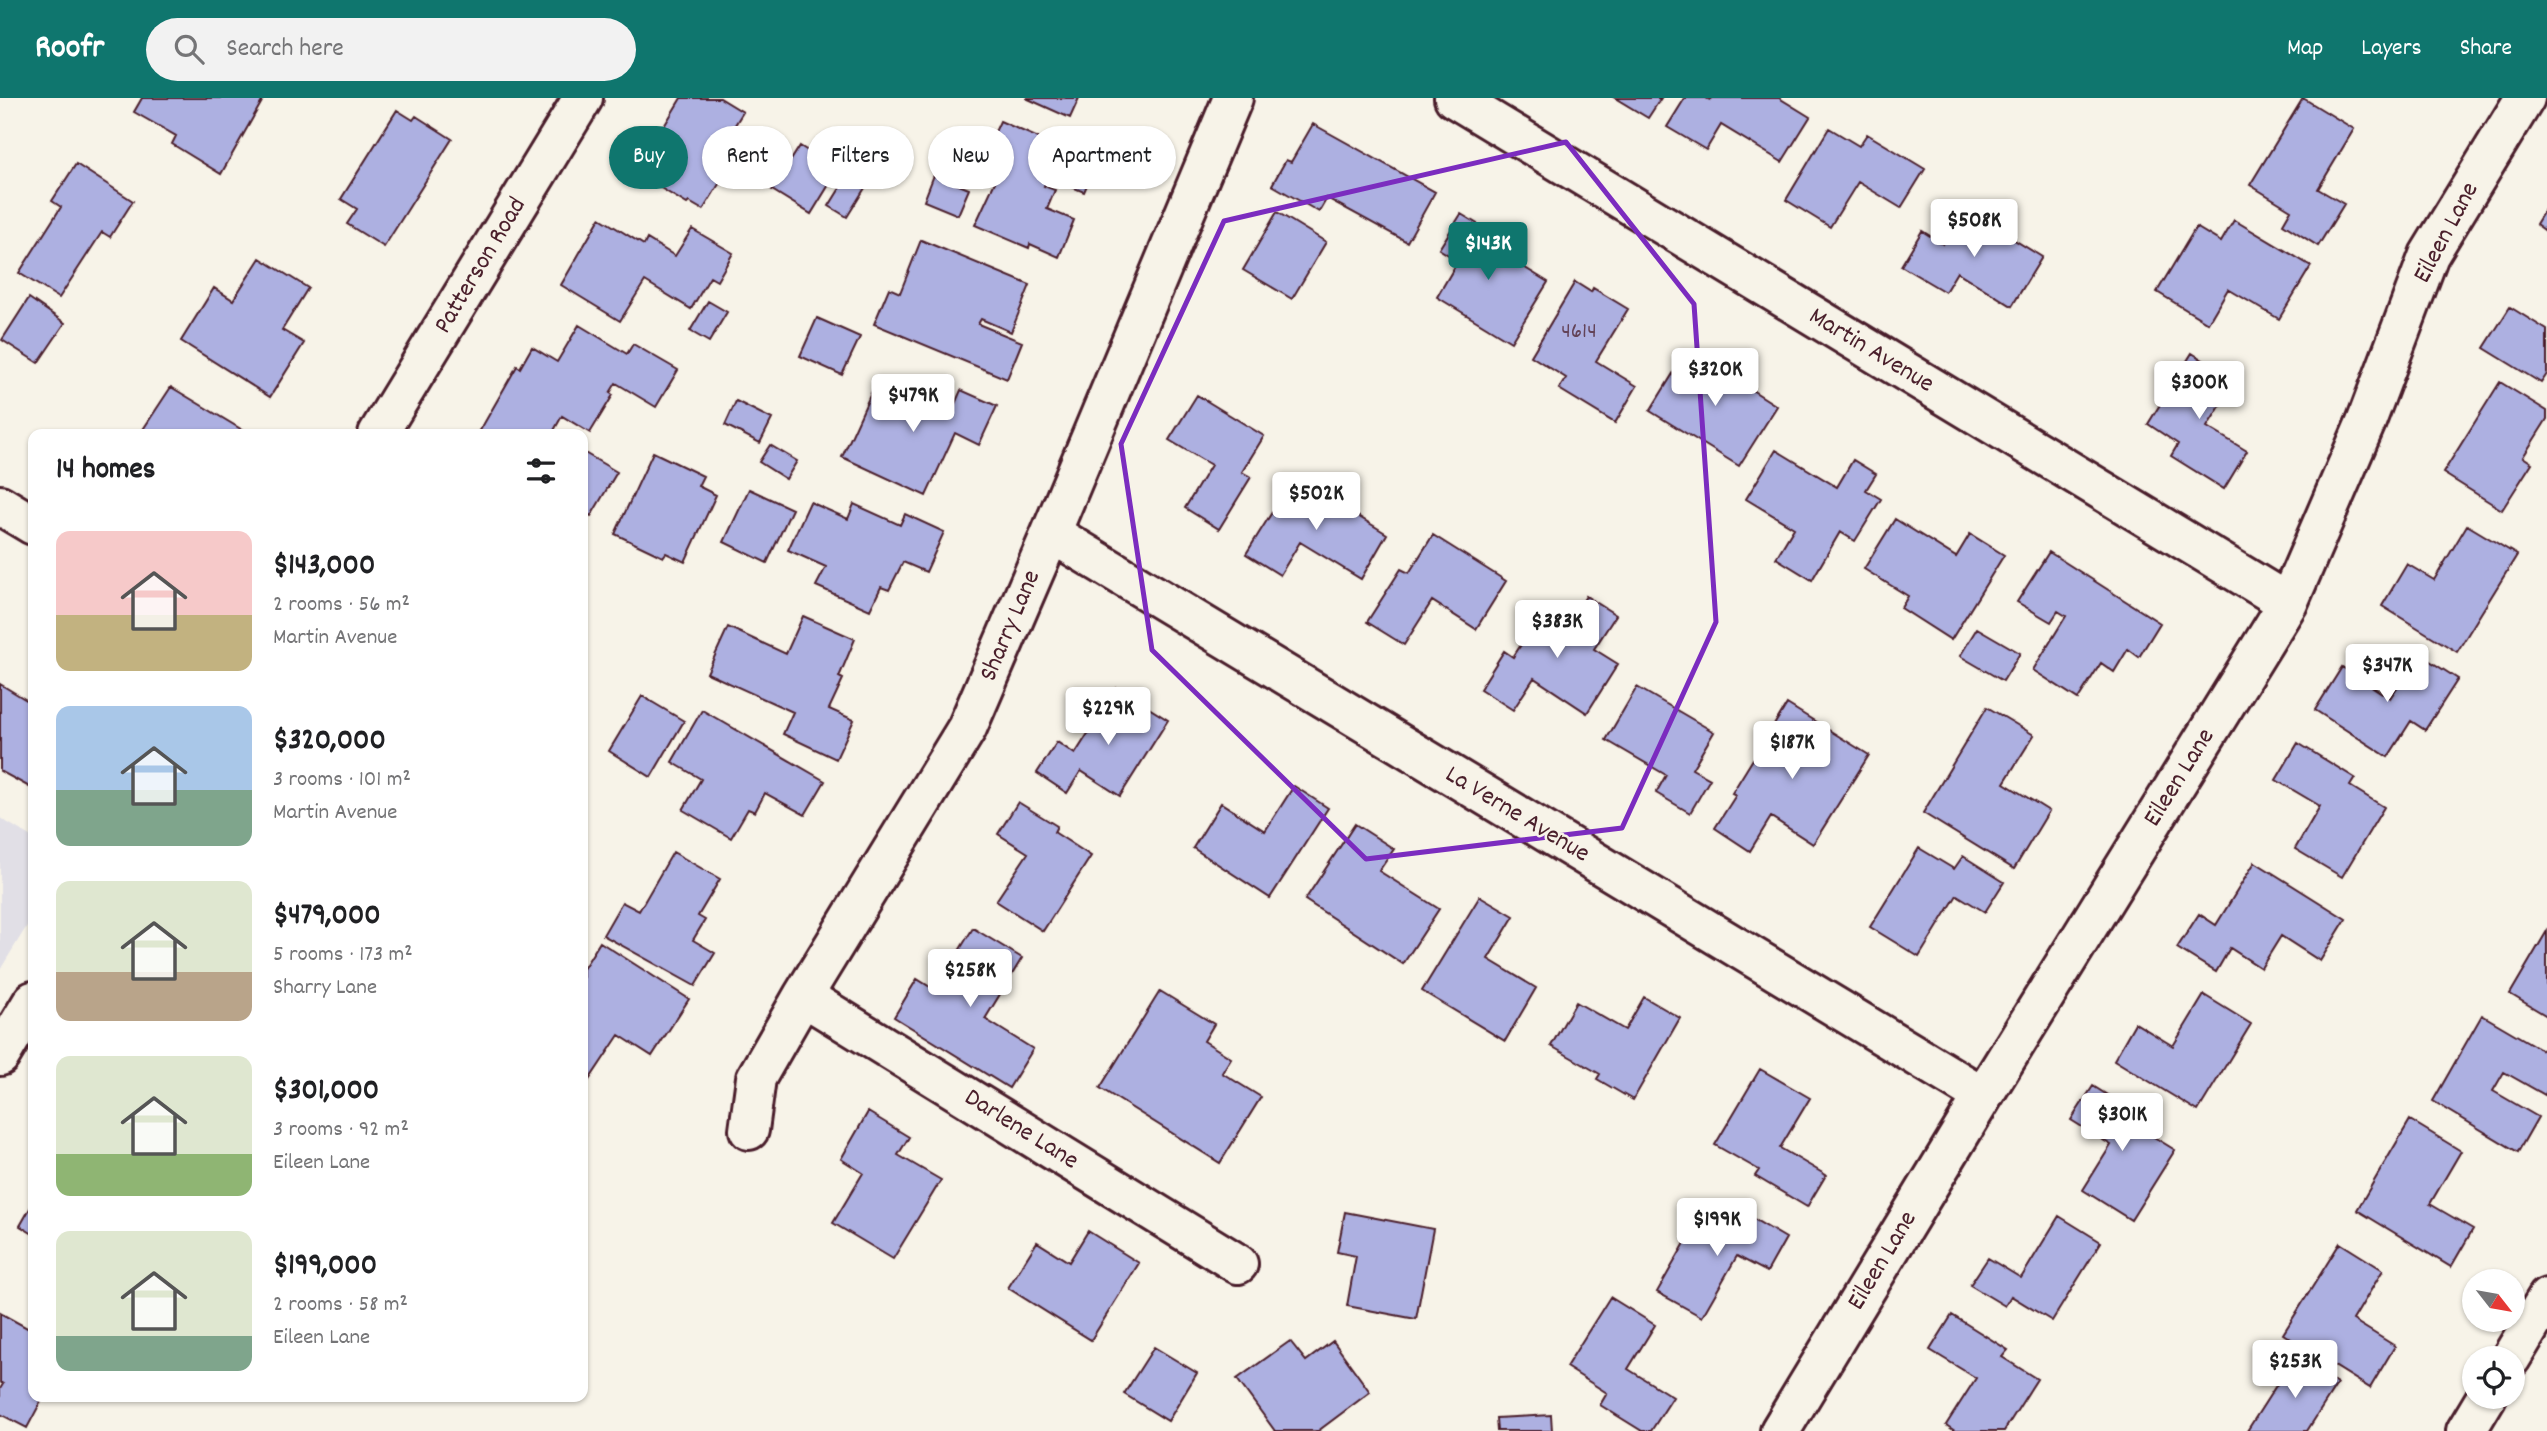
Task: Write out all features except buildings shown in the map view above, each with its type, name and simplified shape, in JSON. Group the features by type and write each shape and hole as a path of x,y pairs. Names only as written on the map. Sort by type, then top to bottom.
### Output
{"street":[{"name":"Patterson Road","path":"381,429 583,98"},
{"name":"Sharry Lane","path":"749,1130 756,1078 967,728 1233,98"},
{"name":"Martin Avenue","path":"1454,98 2288,603"},
{"name":"Eileen Lane","path":"1780,1431 1983,1096 2288,603 2365,422 2429,255 2525,98"},
{"path":"0,505 28,522"},
{"name":"La Verne Avenue","path":"1051,533 1983,1096"},
{"name":"Darlene Lane","path":"803,996 1238,1264"},
{"path":"0,1056 28,1009"},
{"path":"2518,1346 2547,1298"},
{"path":"2466,1431 2479,1409"}],"highlighted area":[{"path":"1566,142 1694,304 1716,622 1622,828 1366,859 1152,650 1121,444 1224,221"}],"shaded area":[{"path":"0,818 28,835 28,924 0,970"}]}
